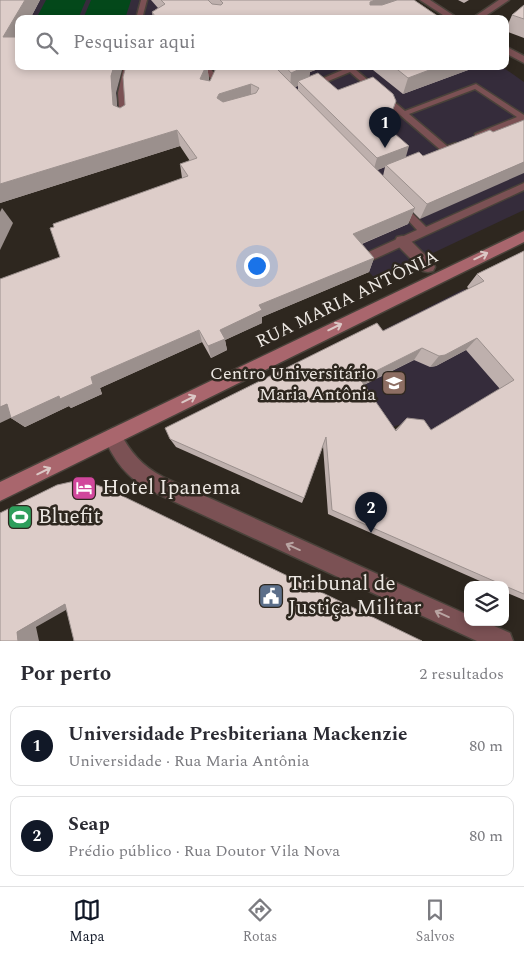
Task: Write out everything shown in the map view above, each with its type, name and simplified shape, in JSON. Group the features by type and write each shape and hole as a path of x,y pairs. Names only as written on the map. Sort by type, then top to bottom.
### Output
{"street":[{"path":"481,15 505,0"},
{"path":"423,2 447,15"},
{"path":"509,51 524,60"},
{"name":"RUA MARIA ANTÔNIA","path":"0,492 524,236"},
{"path":"402,241 428,267"},
{"path":"113,437 124,460 144,478 502,641"}],"lane":[{"path":"140,15 144,0"},
{"path":"124,121 122,93 127,70"},
{"path":"207,70 215,79 208,94"},
{"path":"306,87 350,70"},
{"path":"357,70 402,114 446,150"},
{"path":"402,114 476,86 523,117"},
{"path":"436,153 523,117"},
{"path":"366,258 524,186"},
{"path":"391,198 424,231"}],"shaded area":[{"path":"18,0 402,0 424,15 15,15 15,70 507,70 524,82 524,210 376,280 289,177 223,120 0,190 0,8"},
{"name":"Centro Universitário Maria Antônia","path":"464,289 524,353 524,375 427,435 403,424 395,426 388,431 261,392"}],"green space":[{"path":"46,0 86,0 80,15 38,15"},
{"path":"91,0 131,0 126,15 85,15"}],"building":[{"path":"0,0 25,0 3,37 15,37 15,70 113,70 111,76 113,105 120,108 125,105 123,77 125,70 204,70 200,79 210,81 215,70 278,70 415,208 353,234 374,258 259,305 262,310 220,330 225,339 208,346 199,330 91,377 93,384 60,399 59,396 11,418 7,404 0,407 0,279 60,257 50,228 54,227 53,224 188,176 180,164 197,158 177,130 0,184","holes":["251,84 259,88 256,93 223,102 217,98 219,94"]},
{"path":"161,0 208,0 212,4 221,5 223,3 220,0 375,0 370,2 370,5 382,5 397,0 414,0 436,15 154,15 152,12 165,4"},
{"path":"524,5 524,19 512,15"},
{"path":"398,70 429,70 408,78"},
{"path":"318,73 338,90 373,77 393,94 396,101 393,109 373,115 409,146 377,158 298,81"},
{"path":"524,120 524,162 427,204 386,165 419,152 423,156 490,130 493,132"},
{"path":"524,251 524,594 509,588 509,581 494,581 332,510 326,437 304,498 170,439 165,428 377,323 383,331 484,281 477,274","holes":["477,338 514,380 431,430 424,420 407,418 396,431 360,379 422,348 439,356 445,355"]},
{"path":"75,481 91,483 108,489 422,641 74,641 65,604 17,632 18,641 0,641 0,513 57,485"}],"place":[{"name":"Universidade Presbiteriana Mackenzie","path":"385,148"},
{"name":"Centro Universitário Maria Antônia","path":"394,383"},
{"name":"Hotel Ipanema","path":"84,488"},
{"name":"Bluefit","path":"20,517"},
{"name":"Seap","path":"371,533"},
{"name":"Tribunal de Justiça Militar","path":"271,596"}]}
